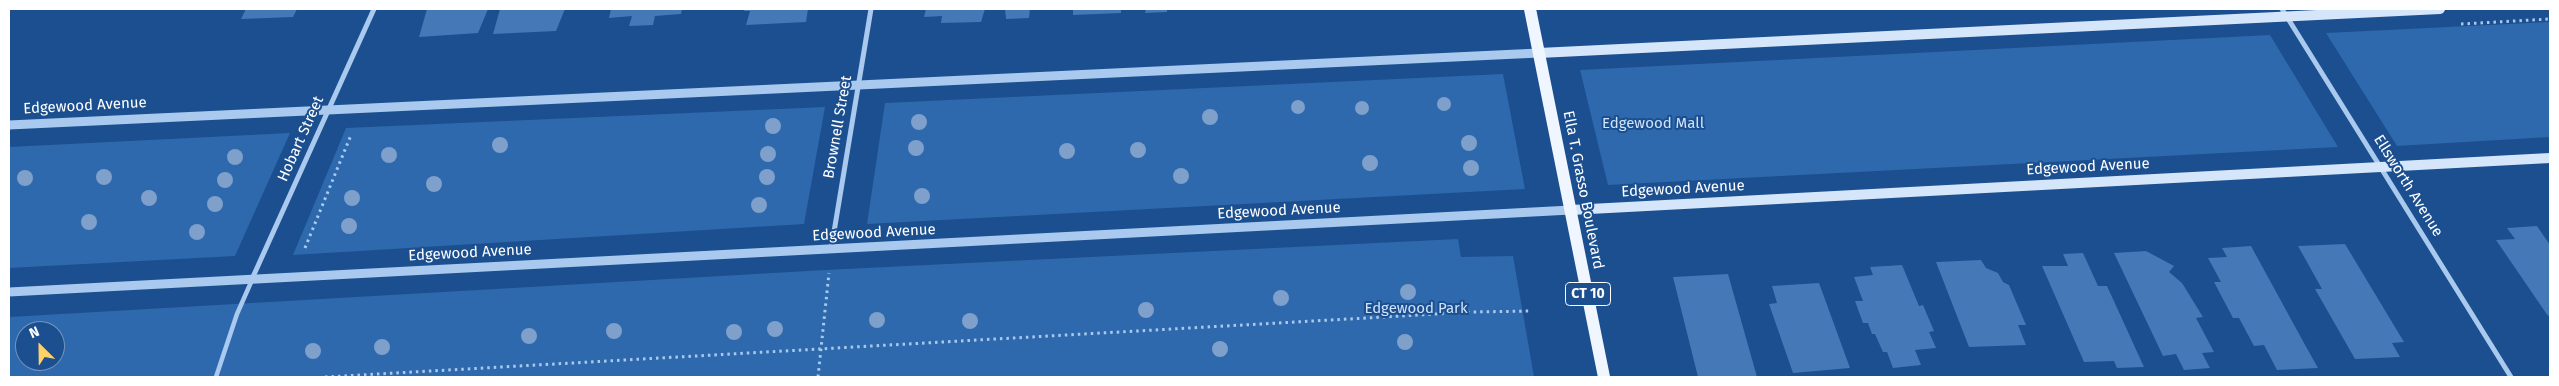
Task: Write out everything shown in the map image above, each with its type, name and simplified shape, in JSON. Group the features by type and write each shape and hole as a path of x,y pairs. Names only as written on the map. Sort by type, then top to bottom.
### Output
{"main road":[{"name":"Ella T. Grasso Boulevard","path":"1530,9 1604,377"},
{"name":"Edgewood Avenue","path":"1539,53 2284,12 2440,9"},
{"name":"Edgewood Avenue","path":"1571,210 2550,158"}],"street":[{"name":"Hobart Street","path":"252,279 374,9"},
{"name":"Brownell Street","path":"831,250 837,203 871,9"},
{"name":"Ellsworth Avenue","path":"2284,12 2511,377"},
{"name":"Edgewood Avenue","path":"9,125 1539,53"},
{"name":"Edgewood Avenue","path":"9,292 1571,210"},
{"path":"216,377 237,314 252,279"}],"path":[{"path":"305,248 350,135"},
{"path":"818,377 831,250"},
{"path":"325,377 1472,312 1531,311"}],"green space":[{"path":"2550,22 2550,137 2397,146 2326,33"},
{"name":"Edgewood Mall","path":"2270,35 2338,147 1608,185 1580,70"},
{"path":"1503,74 1525,189 867,224 885,103"},
{"path":"825,107 804,224 293,255 346,128"},
{"path":"290,133 235,256 9,268 9,147"},
{"name":"Edgewood Park","path":"1458,239 1461,257 1513,256 1534,377 9,377 9,317 825,270"}],"building":[{"path":"246,9 297,9 293,17 241,19"},
{"path":"427,9 488,9 478,33 419,37"},
{"path":"500,9 565,9 556,31 493,34"},
{"path":"611,9 682,9 681,14 655,16 653,25 629,26 632,16 609,18"},
{"path":"745,9 808,9 806,22 746,25 750,11 744,11"},
{"path":"926,9 985,9 981,22 941,23 942,16 924,17"},
{"path":"1005,9 1030,9 1029,18 1006,19"},
{"path":"1073,9 1121,9 1121,13 1073,15"},
{"path":"1146,9 1167,9 1167,12 1145,13"},
{"path":"2537,226 2550,245 2550,315 2548,316 2496,240 2515,239 2507,228"},
{"path":"2345,244 2404,342 2392,343 2400,357 2355,359 2315,289 2322,289 2298,246"},
{"path":"2251,246 2318,368 2277,370 2264,345 2254,346 2239,318 2233,318 2214,282 2221,282 2208,258 2227,257 2222,248"},
{"path":"2146,251 2174,266 2169,272 2182,283 2203,317 2196,318 2214,352 2202,353 2210,368 2184,370 2176,354 2163,356 2114,253"},
{"path":"2083,253 2098,286 2107,286 2144,367 2117,368 2114,361 2084,362 2042,266 2068,266 2063,254"},
{"path":"1981,260 1986,268 1998,273 2003,282 2009,285 2026,325 2018,325 2026,345 1969,347 1936,262"},
{"path":"1902,265 1919,306 1923,305 1934,331 1929,332 1936,348 1915,350 1921,365 1893,368 1887,352 1883,352 1875,334 1872,334 1868,323 1863,323 1855,301 1863,301 1854,277 1873,275 1870,267"},
{"path":"1728,274 1757,377 1698,377 1673,277"},
{"path":"1819,283 1850,368 1793,373 1769,304 1777,303 1772,286"}]}
